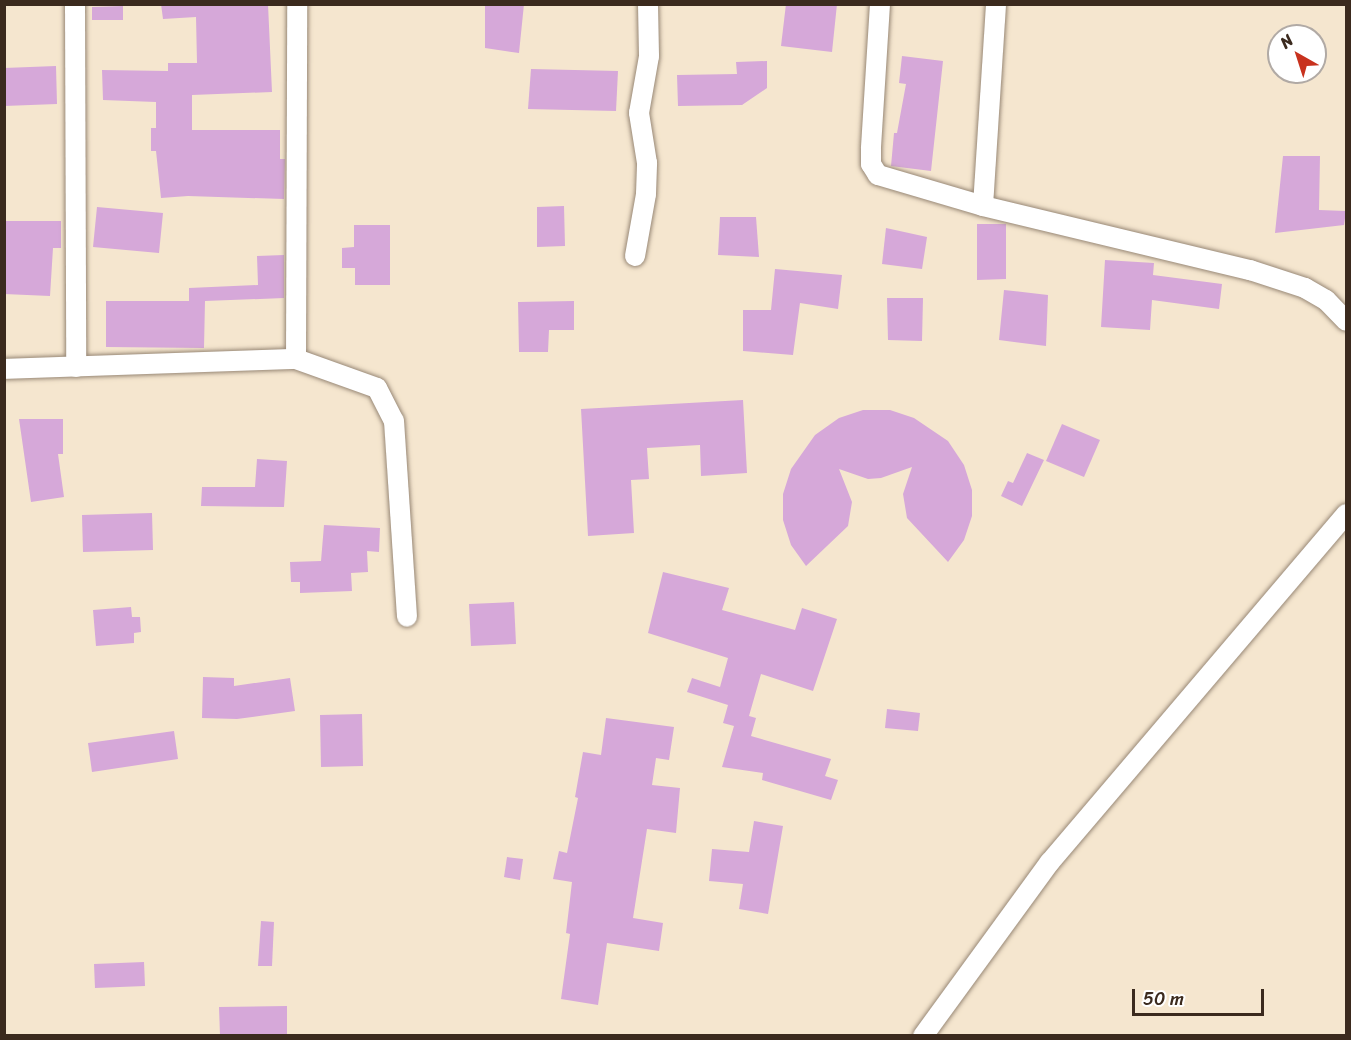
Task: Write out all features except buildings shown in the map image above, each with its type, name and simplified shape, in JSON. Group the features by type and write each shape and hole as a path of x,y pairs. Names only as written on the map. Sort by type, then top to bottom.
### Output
{"street":[{"path":"75,4 76,367"},
{"path":"296,359 297,4"},
{"path":"635,256 646,194 648,163 639,113 649,56 648,4"},
{"path":"880,4 871,164 878,175 983,206 1261,274 1305,288 1326,300 1347,321"},
{"path":"983,206 996,4"},
{"path":"4,369 296,359 377,388 394,421 407,617"},
{"path":"923,1035 1050,862 1343,525"}]}
